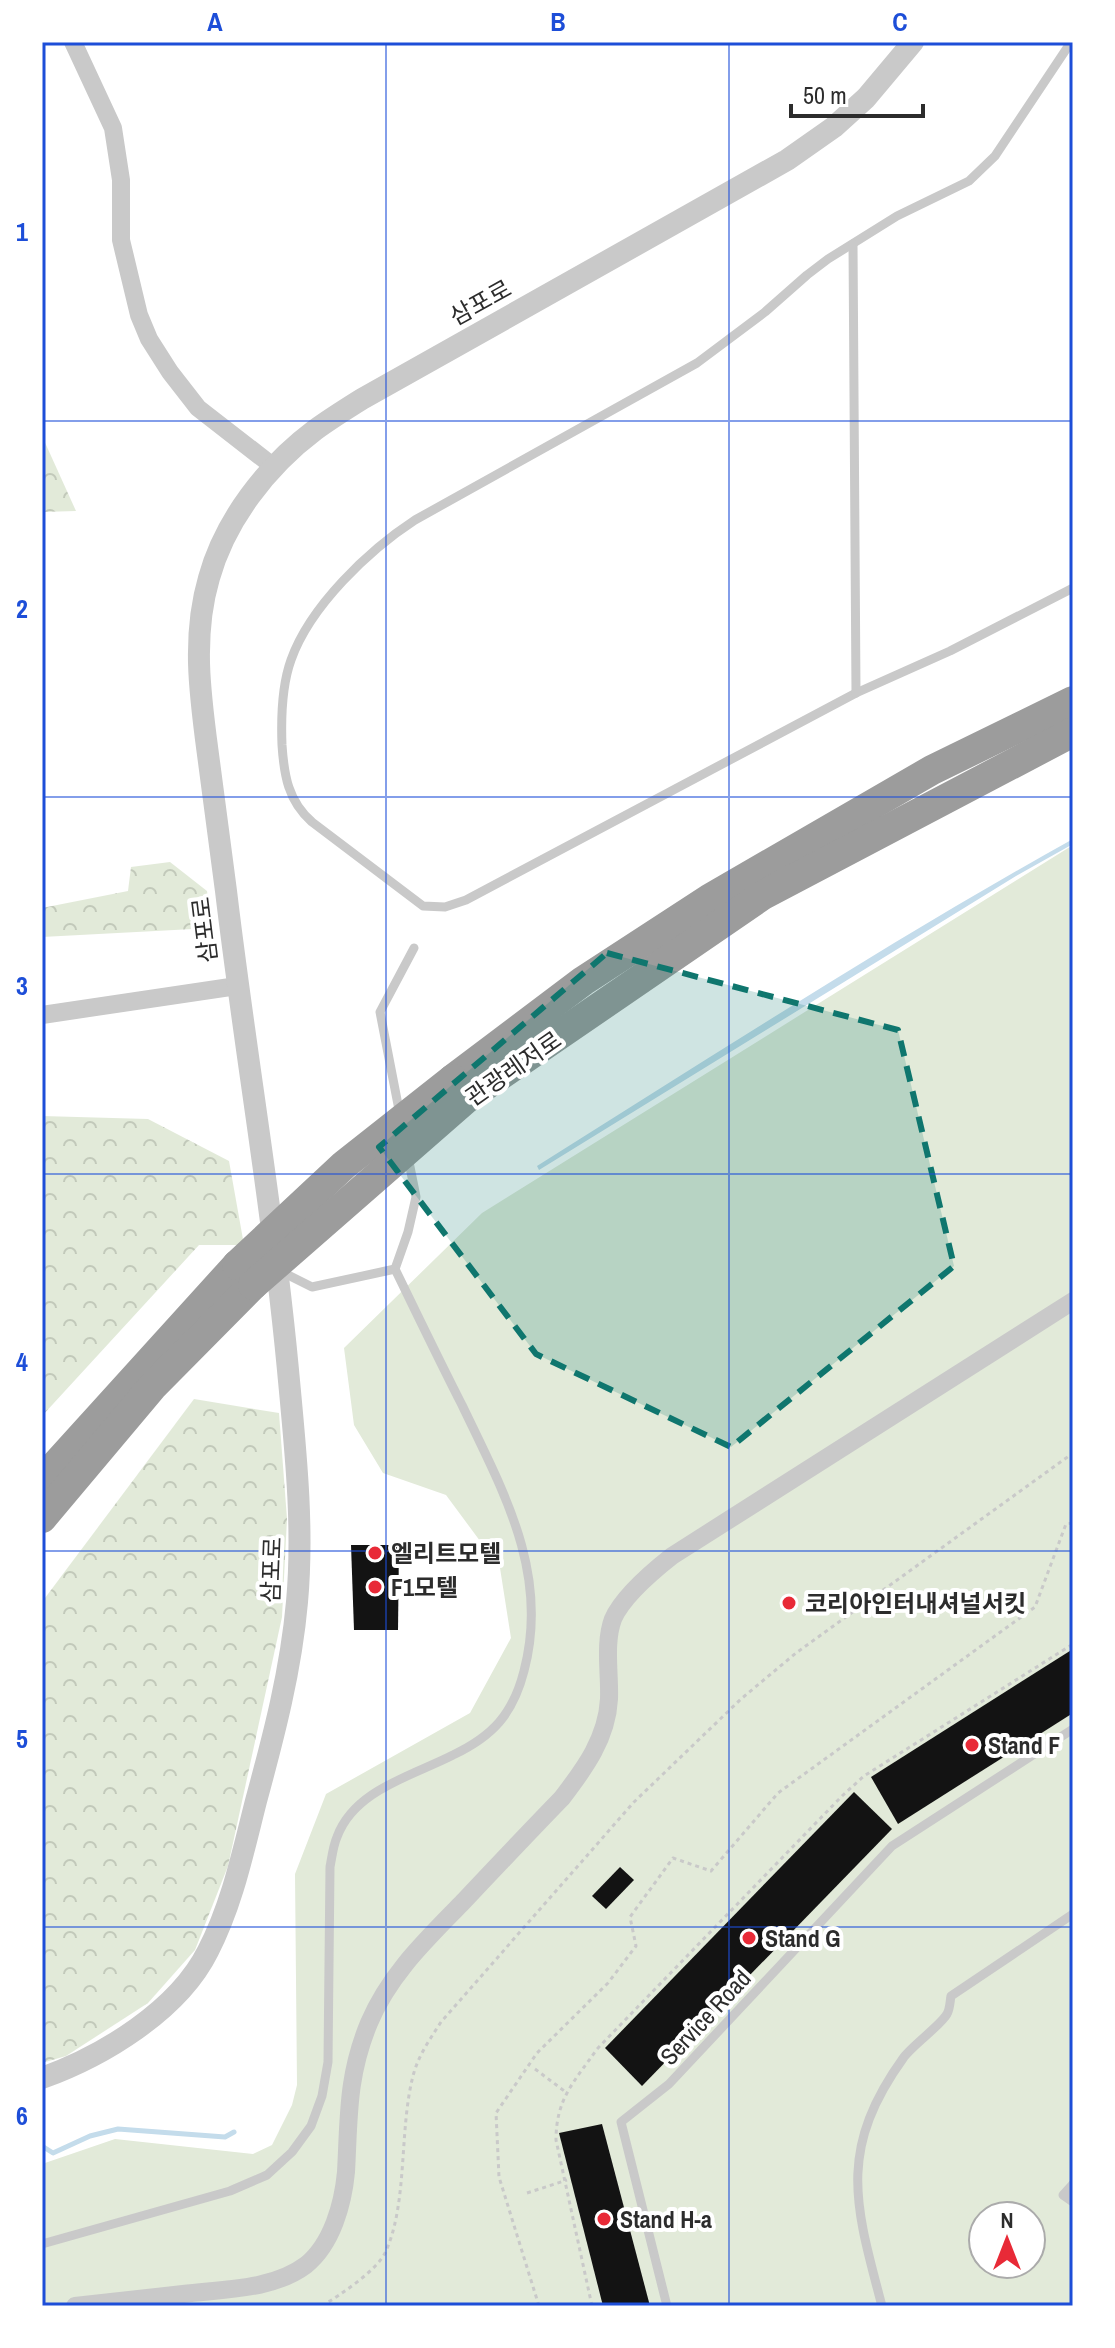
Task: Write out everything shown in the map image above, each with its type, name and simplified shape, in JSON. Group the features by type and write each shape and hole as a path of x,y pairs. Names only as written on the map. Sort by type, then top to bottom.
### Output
{"highway":[{"name":"관광레저로","path":"460,1088 583,981 709,899 932,770 1073,701"},
{"name":"관광레저로","path":"42,1518 152,1387 256,1273 344,1165 763,895 1073,732"},
{"name":"관광레저로","path":"42,1480 256,1273"}],"street":[{"path":"73,42 113,128 121,180 121,240 139,315 149,339 198,408 274,467"},
{"name":"삼포로","path":"42,2078 66,2070 118,2041 167,2005 206,1955 221,1922 243,1854 289,1667 298,1598 299,1520 256,1273 237,986 199,685 199,630 208,582 222,540 246,502 274,467 313,432 362,399 787,160 834,127 866,98 913,42"},
{"path":"42,1015 237,986"},
{"path":"75,2306 252,2286 286,2277 308,2263 327,2239 339,2209 346,2175 351,2081 358,2052 378,2003 401,1968 562,1798 593,1754 606,1721 611,1628 624,1601 656,1569 691,1543 1073,1301"}],"lane":[{"path":"1071,42 995,156 969,181 897,216 853,244 807,275 765,312 697,363 429,512 388,538 358,566 317,613 290,662 282,735 284,768 291,797 312,822 423,906 445,907 466,900 856,693 950,651 1073,588"},
{"path":"853,244 856,693"},
{"path":"42,2244 230,2191 267,2175 292,2152 311,2126 322,2096 328,2062 330,1867 337,1836 354,1809 377,1791 474,1745 499,1724 518,1694 531,1647 533,1612 530,1576 519,1531 504,1492 395,1269 416,1197 380,1012 414,948"},
{"path":"256,1273 312,1287 395,1269"},
{"name":"Service Road","path":"667,2306 621,2122 669,2084 892,1846 1073,1729"},
{"path":"882,2306 865,2241 857,2188 858,2160 866,2128 881,2093 906,2055 947,2015 951,1996 1073,1914"},
{"path":"1073,2184 1063,2195 1073,2202"}],"path":[{"path":"322,2306 351,2288 385,2254 396,2216 413,2075 422,2052 441,2022 583,1860 644,1792 741,1699 796,1653 1073,1453"},
{"path":"539,2306 499,2177 496,2113 537,2053 608,1983 636,1946 630,1917 673,1858 711,1871 778,1793 1035,1607 1066,1524 1073,1523"},
{"path":"592,2306 556,2140 556,2117 567,2093 597,2049 864,1776 1073,1644"},
{"path":"535,2069 567,2093"},
{"path":"527,2193 567,2180"}],"highlighted area":[{"path":"607,953 898,1030 954,1266 731,1447 536,1354 379,1147"}],"green space":[{"path":"42,436 76,511 42,512"},
{"name":"코리아인터내셔널서킷","path":"1073,845 1073,2306 42,2306 42,2164 115,2139 253,2154 272,2145 292,2105 297,2085 295,1874 326,1794 470,1713 511,1638 500,1568 446,1495 383,1473 354,1425 344,1348 482,1213"},
{"path":"170,862 207,891 212,928 42,937 42,908 128,891 131,867"},
{"path":"42,1116 148,1119 229,1161 244,1245 199,1245 42,1416"},
{"path":"194,1399 279,1413 287,1519 282,1617 228,1866 195,1950 148,2003 66,2056 42,2063 42,1602"}],"water":[{"path":"1073,839 1073,844 539,1170 537,1166 803,999"}],"building":[{"path":"351,1545 399,1545 398,1630 354,1630"},
{"name":"Stand F","path":"1073,1649 1073,1713 898,1824 871,1777"},
{"name":"Stand G","path":"854,1792 892,1829 642,2086 605,2048"},
{"path":"620,1867 634,1880 606,1909 592,1896"},
{"name":"Stand H-a","path":"602,2124 650,2306 603,2306 559,2133"}],"waterway":[{"path":"42,2146 53,2153 90,2136 118,2129 225,2137 234,2132"}],"place":[{"name":"엘리트모텔","path":"375,1553"},
{"name":"F1모텔","path":"375,1587"},
{"name":"코리아인터내셔널서킷","path":"789,1603"},
{"name":"Stand F","path":"972,1745"},
{"name":"Stand G","path":"749,1938"},
{"name":"Stand H-a","path":"604,2219"}]}
